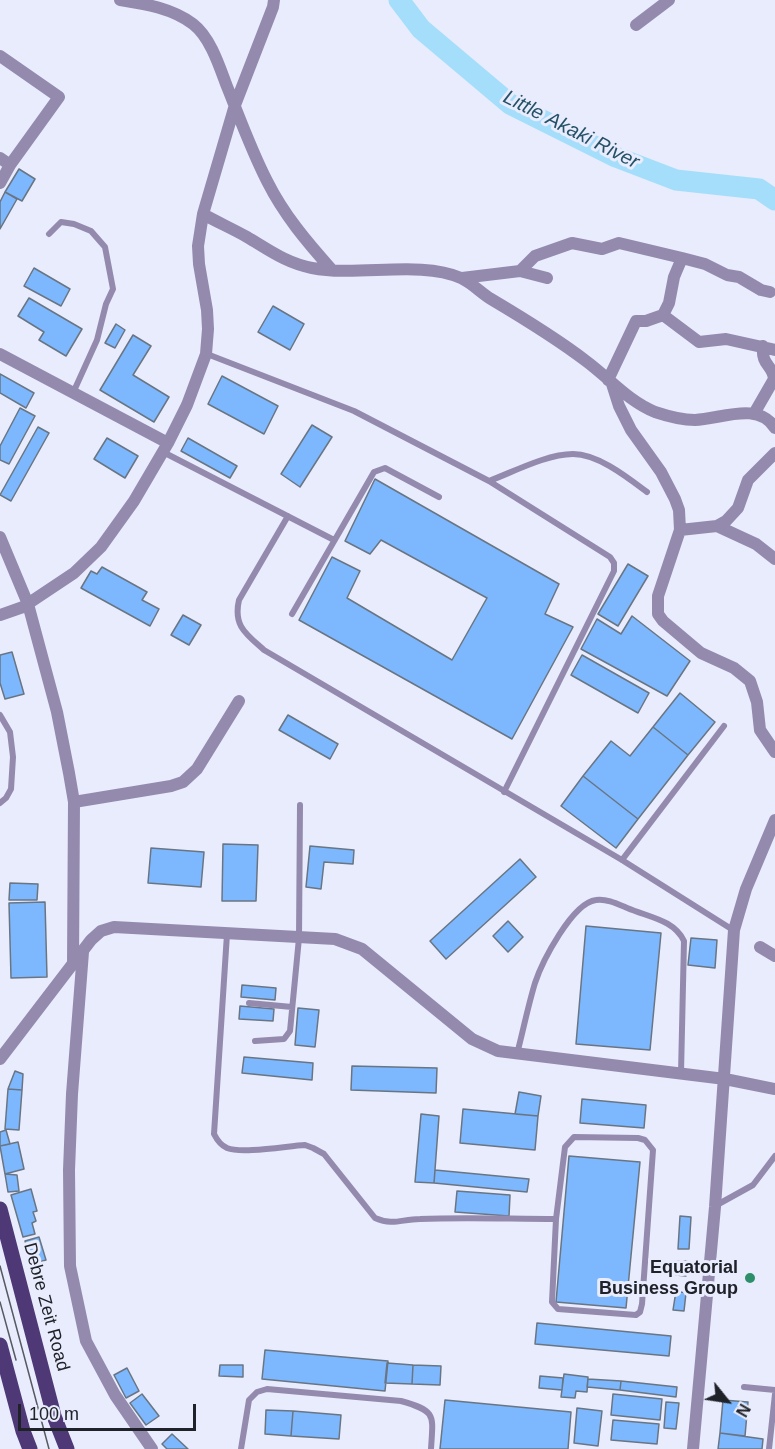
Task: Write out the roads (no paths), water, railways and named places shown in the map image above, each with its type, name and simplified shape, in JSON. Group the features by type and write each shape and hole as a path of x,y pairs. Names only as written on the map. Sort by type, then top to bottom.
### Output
{"main road":[{"name":"Debre Zeit Road","path":"0,1209 54,1416 68,1449"},
{"path":"0,1345 30,1449"}],"street":[{"path":"120,0 152,5 179,15 194,24 203,35 219,64 267,181 298,231 332,270"},
{"path":"1,613 28,604 74,573 100,547 134,501 187,405 206,354 208,329 198,246 202,214 235,105 274,0"},
{"path":"636,25 669,0"},
{"path":"0,56 59,95 59,98 5,161 0,183"},
{"path":"202,214 287,262 332,270 441,272 462,278 553,337 634,400 654,411 697,420 755,412 770,420 775,428"},
{"path":"519,271 535,256 572,243 602,249 619,243 705,264 770,292"},
{"path":"682,258 674,277 669,303 663,315 646,321 636,321 610,382 631,430 661,472 679,510 680,530 658,596 658,614 663,621 701,653 734,668 750,681 757,702 760,730 775,752"},
{"path":"462,278 519,271 547,279"},
{"path":"663,315 699,342 726,339 769,348 763,360 773,372 774,380 755,412"},
{"path":"0,354 73,393 165,448"},
{"path":"680,530 717,526 726,521 740,502 748,480 775,453"},
{"path":"717,526 756,544 775,559"},
{"path":"0,537 28,604 57,712 74,802 73,964"},
{"path":"74,802 183,782 197,769 239,701"},
{"path":"693,1449 715,1207 734,930 746,889 775,820"},
{"path":"0,1059 83,951 101,931 114,927 336,939 362,949 472,1039 498,1051 724,1079 775,1089"},
{"path":"760,947 775,956"},
{"path":"83,951 72,1094 69,1170 70,1266 86,1341 115,1395 152,1449"}],"lane":[{"path":"49,234 61,222 74,224 91,231 105,247 113,289 106,304 98,340 73,393"},
{"path":"206,354 354,411 489,481 610,557 614,563 614,570 504,792"},
{"path":"165,448 334,540"},
{"path":"489,481 559,455 576,454 605,464 647,492"},
{"path":"292,614 369,479 380,469 385,468 439,496"},
{"path":"288,516 239,600 237,612 239,623 264,650 622,860 734,930"},
{"path":"0,715 10,732 13,757 11,789 0,803"},
{"path":"622,860 724,726"},
{"path":"255,1041 284,1040 288,1036 299,938 300,805"},
{"path":"516,1054 536,982 548,954 573,915 583,905 593,900 604,900 664,921 680,933 684,941 681,1074"},
{"path":"227,934 214,1134 219,1143 228,1148 240,1150 305,1145 313,1148 324,1154 375,1218 384,1222 394,1223 417,1219 556,1219"},
{"path":"249,1003 292,1007"},
{"path":"574,1137 638,1138 650,1144 653,1150 653,1160 640,1312 636,1315 627,1315 558,1309 553,1306 556,1219 564,1147 574,1137"},
{"path":"715,1207 753,1185 775,1156"},
{"path":"744,1387 775,1392 769,1449"},
{"path":"241,1449 249,1400 257,1392 267,1389 401,1401 420,1406 432,1419 432,1449"}],"waterway":[{"name":"Little Akaki River","path":"399,0 421,29 510,104 616,157 676,180 759,189 775,200"}],"tram line":[{"path":"0,1266 49,1449"},
{"path":"0,1302 16,1360"}],"place":[{"name":"Equatorial Business Group","path":"750,1278"}]}
